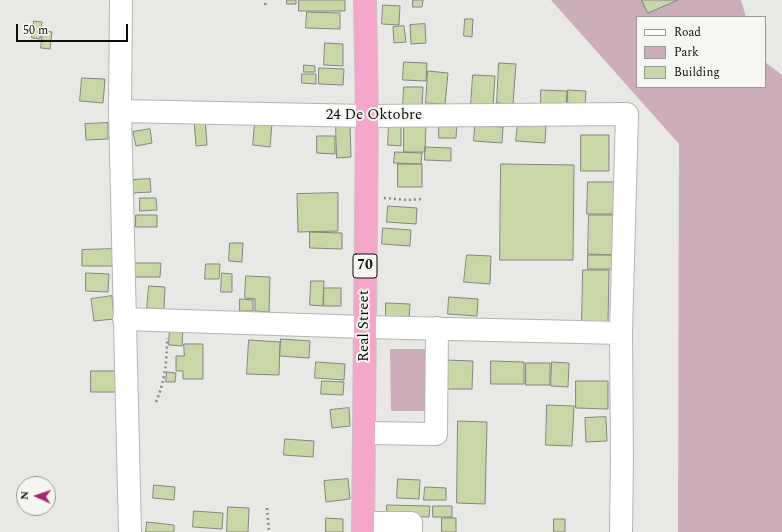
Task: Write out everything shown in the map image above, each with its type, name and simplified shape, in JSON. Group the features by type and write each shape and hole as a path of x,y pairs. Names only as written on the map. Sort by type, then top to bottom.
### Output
{"highway":[{"name":"Real Street","path":"363,528 366,196 365,0"}],"street":[{"path":"121,0 120,111 130,532"},
{"name":"24 De Oktobre","path":"120,111 366,116 627,114 621,333"},
{"path":"124,319 365,327 621,333 621,532"},
{"path":"365,433 436,434 437,328"},
{"path":"363,528 411,523 411,532"}],"path":[{"path":"265,5 266,0"},
{"path":"366,196 407,200 423,199"},
{"path":"156,402 161,390 167,362 166,321"},
{"path":"267,508 269,532"}],"green space":[{"path":"551,0 741,0 746,16 636,16 636,88 766,88 766,63 782,75 782,532 678,532 679,144"},
{"path":"390,349 426,349 426,411 391,411"}],"building":[{"path":"287,0 296,0 296,4 287,4"},
{"path":"299,0 345,0 345,11 299,11"},
{"path":"413,0 423,0 422,7 413,7"},
{"path":"642,0 678,0 648,13"},
{"path":"383,5 400,6 399,25 382,24"},
{"path":"307,12 340,13 340,29 306,28"},
{"path":"465,19 473,19 472,37 464,36"},
{"path":"34,21 42,22 40,39 32,38"},
{"path":"425,24 426,43 411,44 410,25"},
{"path":"404,26 406,42 394,43 393,27"},
{"path":"43,31 52,32 50,49 41,48"},
{"path":"325,43 343,44 343,66 324,65"},
{"path":"404,62 427,63 426,81 403,80"},
{"path":"499,63 516,64 513,104 497,103"},
{"path":"304,65 315,66 315,72 304,72"},
{"path":"319,68 344,69 343,85 319,84"},
{"path":"428,71 448,73 445,104 426,103"},
{"path":"302,74 316,74 316,84 302,83"},
{"path":"473,75 495,76 493,107 471,106"},
{"path":"82,78 105,79 103,103 80,101"},
{"path":"404,87 423,87 422,107 403,106"},
{"path":"541,90 567,91 566,105 541,105"},
{"path":"568,90 586,91 585,106 568,106"},
{"path":"205,118 207,145 196,146 194,119"},
{"path":"108,123 108,139 86,140 85,124"},
{"path":"255,123 272,124 270,147 253,145"},
{"path":"439,123 457,124 456,138 439,138"},
{"path":"389,124 401,125 401,146 388,145"},
{"path":"518,124 546,126 545,143 516,141"},
{"path":"336,125 350,125 351,157 337,158"},
{"path":"404,125 426,125 425,152 404,152"},
{"path":"475,125 503,127 502,143 474,141"},
{"path":"150,129 152,143 136,146 133,132"},
{"path":"581,135 609,135 609,171 581,171"},
{"path":"317,136 335,136 335,154 317,153"},
{"path":"425,147 451,148 451,161 425,160"},
{"path":"395,152 422,153 421,164 394,163"},
{"path":"398,164 422,164 422,187 398,187"},
{"path":"501,164 574,165 573,260 500,260"},
{"path":"150,179 151,192 133,193 133,180"},
{"path":"588,182 617,182 616,214 587,214"},
{"path":"338,193 338,231 298,232 297,194"},
{"path":"140,198 156,198 157,210 140,211"},
{"path":"388,206 417,208 416,224 387,222"},
{"path":"136,215 157,215 157,227 136,227"},
{"path":"589,215 613,215 613,255 588,254"},
{"path":"383,228 411,230 410,246 382,244"},
{"path":"310,232 342,233 342,249 310,248"},
{"path":"230,243 243,243 242,262 229,261"},
{"path":"113,249 113,266 82,266 82,250"},
{"path":"467,255 491,256 490,284 464,282"},
{"path":"588,255 612,255 612,269 588,269"},
{"path":"132,263 161,263 160,277 132,277"},
{"path":"206,264 220,264 219,279 205,279"},
{"path":"583,270 609,270 608,323 582,322"},
{"path":"86,273 109,274 108,292 86,291"},
{"path":"222,273 232,274 232,292 221,292"},
{"path":"246,276 270,277 269,312 255,311 255,299 245,298"},
{"path":"311,281 324,281 323,306 310,305"},
{"path":"149,286 165,287 164,309 147,308"},
{"path":"324,288 341,288 341,306 324,306"},
{"path":"112,296 114,319 94,321 91,299"},
{"path":"449,297 478,299 477,316 448,314"},
{"path":"240,299 253,300 253,311 240,311"},
{"path":"386,303 410,304 409,320 386,319"},
{"path":"170,326 183,327 182,346 169,345"},
{"path":"281,339 310,341 309,358 280,356"},
{"path":"249,340 280,342 279,375 247,374"},
{"path":"184,344 203,344 203,379 183,379 183,371 176,371 176,356 184,356"},
{"path":"446,360 473,361 472,389 446,389"},
{"path":"491,361 524,362 524,384 491,384"},
{"path":"316,362 345,364 344,380 315,378"},
{"path":"552,362 569,363 568,387 551,386"},
{"path":"526,363 550,363 550,385 526,385"},
{"path":"91,371 119,371 119,392 91,392"},
{"path":"167,372 176,373 175,382 166,382"},
{"path":"322,381 344,382 343,395 321,394"},
{"path":"576,381 608,381 608,409 576,408"},
{"path":"547,405 574,406 572,446 546,445"},
{"path":"349,408 350,426 332,428 330,410"},
{"path":"606,417 607,441 586,442 585,418"},
{"path":"458,421 487,422 485,504 457,503"},
{"path":"285,439 314,441 313,457 284,455"},
{"path":"348,479 350,499 326,502 324,481"},
{"path":"398,479 420,480 419,499 397,498"},
{"path":"154,485 175,487 174,500 153,498"},
{"path":"425,487 446,488 446,500 424,500"},
{"path":"387,505 430,506 429,517 387,516"},
{"path":"433,506 452,506 452,517 433,517"},
{"path":"228,507 249,508 248,532 227,532"},
{"path":"194,511 223,513 222,529 193,527"},
{"path":"326,518 343,519 343,532 326,532"},
{"path":"442,518 456,518 456,532 442,532"},
{"path":"554,519 565,519 565,532 554,532"},
{"path":"147,522 174,525 174,532 146,532"}]}
